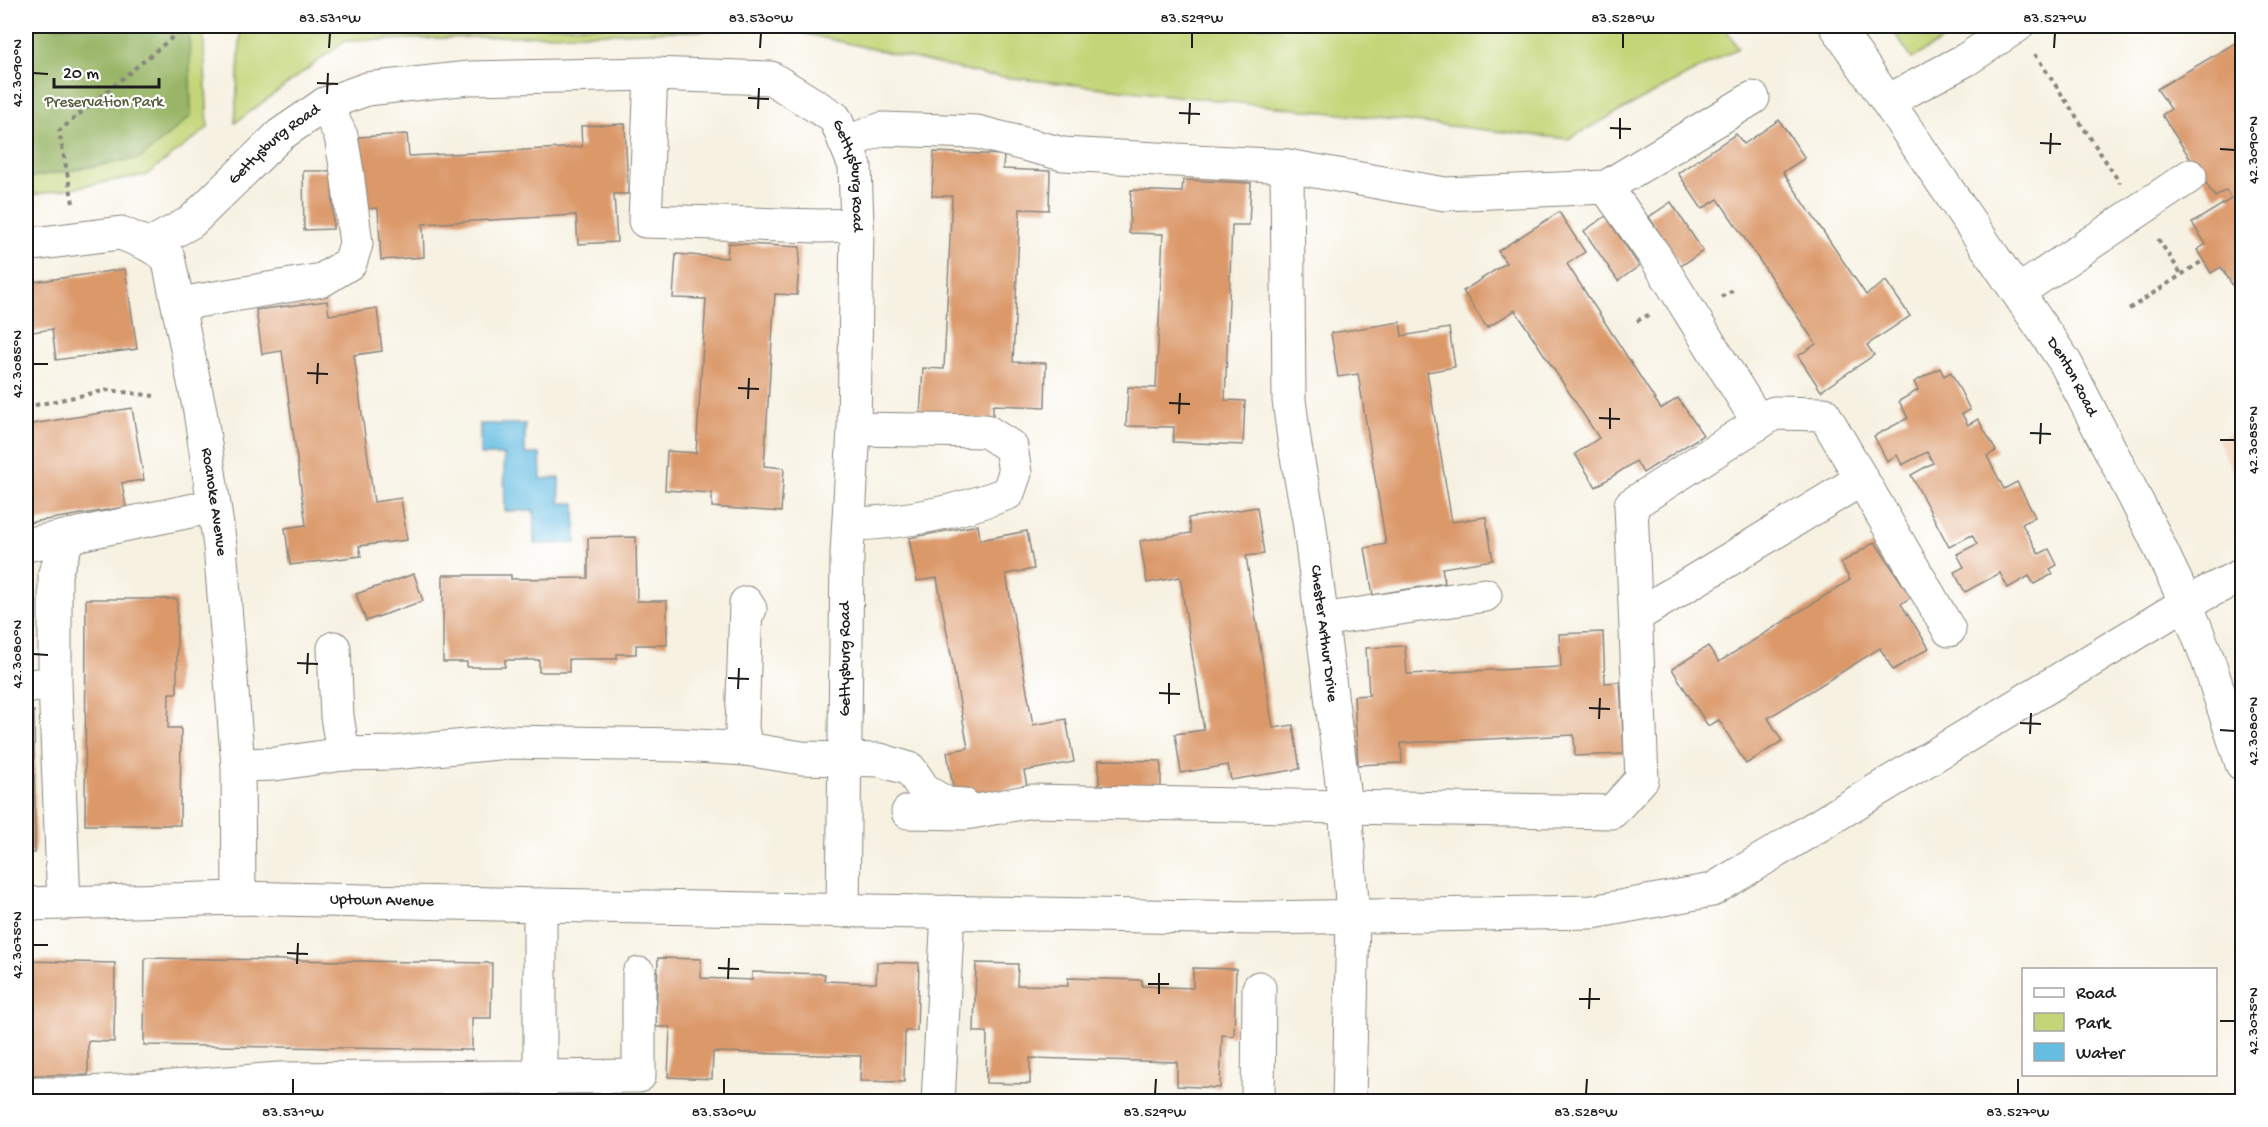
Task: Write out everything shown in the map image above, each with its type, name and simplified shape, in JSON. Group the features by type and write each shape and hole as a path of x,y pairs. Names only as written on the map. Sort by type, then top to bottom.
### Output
{"street":[{"name":"Denton Road","path":"1836,26 2065,362 2152,531 2186,603 2208,660 2242,764"},
{"path":"1888,101 1967,59 2017,26"},
{"path":"651,74 645,221 857,225"},
{"name":"Gettysburg Road","path":"149,245 191,222 280,135 325,104 367,89 469,78 651,74 771,78 835,118 855,166 857,225 854,429 849,525 843,911"},
{"path":"845,143 882,129 976,132 1063,154 1287,166 1445,194 1606,187 1753,98"},
{"path":"179,304 322,279 350,263 356,243 347,172 341,136 325,104"},
{"name":"Chester Arthur Drive","path":"1287,166 1289,400 1309,520 1345,806 1353,916 1348,1101"},
{"path":"2018,292 2190,176"},
{"path":"1606,187 1655,256 1759,423"},
{"name":"Roanoke Avenue","path":"26,245 121,233 149,245 168,257 200,411 220,546 238,765 239,898"},
{"path":"908,812 954,813 1032,801 1612,812 1642,779 1632,505 1774,413 1824,414 1949,630"},
{"path":"849,525 884,523 980,504 1008,494 1015,473 1011,447 986,430 854,429"},
{"path":"1636,616 1862,478"},
{"path":"26,545 214,506"},
{"path":"64,903 40,685 55,573 69,536"},
{"name":"Uptown Avenue","path":"26,904 239,898 1257,918 1593,912 1712,890 2186,603 2242,575"},
{"path":"1321,620 1485,595"},
{"path":"746,749 742,728 746,603 750,609"},
{"path":"334,648 337,716 343,754"},
{"path":"238,765 275,764 343,754 393,753 508,741 629,742 746,749 802,758 880,760 910,770 925,791 947,804 996,807"},
{"path":"540,905 540,1089"},
{"path":"938,1101 948,912"},
{"path":"26,1094 77,1094 279,1079 540,1089 639,1088 639,974"},
{"path":"1258,1101 1259,988"}],"path":[{"path":"73,203 59,131 186,26"},
{"path":"2037,58 2105,162"},
{"path":"2168,254 2182,275"},
{"path":"2129,309 2204,260"},
{"path":"26,407 108,390 154,396"}],"shaded area":[{"path":"2242,426 2242,490 2217,440"}],"green space":[{"name":"Preservation Park","path":"26,26 203,26 208,128 146,175 26,196"},
{"name":"Preservation Park","path":"26,26 189,26 191,116 141,158 26,178"},
{"path":"241,26 1724,26 1738,48 1568,139 986,75 781,28 345,41 235,123"},
{"path":"1890,26 1965,26 1912,59"}],"water":[{"path":"480,424 525,424 525,454 540,454 541,479 559,478 560,503 575,503 576,543 534,544 534,511 505,511 504,455 480,455"}],"building":[{"path":"2242,39 2242,280 2233,286 2221,267 2211,273 2197,250 2206,244 2192,223 2231,199 2226,190 2215,197 2162,115 2171,109 2157,89"},
{"path":"1779,120 1805,158 1783,172 1866,295 1886,281 1910,316 1867,345 1874,355 1821,391 1798,356 1816,344 1718,199 1702,209 1678,173 1736,134 1744,144"},
{"path":"625,124 628,194 614,194 617,242 578,244 576,215 423,224 424,257 381,260 378,208 363,209 359,137 407,134 409,156 582,147 581,126"},
{"path":"934,152 1004,155 1003,169 1050,171 1049,210 1020,209 1013,362 1046,363 1045,407 993,405 993,420 920,417 923,368 944,369 952,196 932,196"},
{"path":"303,171 332,171 333,229 304,230"},
{"path":"1183,180 1251,183 1249,225 1232,225 1225,400 1245,401 1243,445 1173,442 1174,427 1126,426 1128,387 1156,388 1163,234 1129,233 1131,190 1182,192"},
{"path":"1671,202 1703,251 1681,266 1649,217"},
{"path":"1559,212 1585,252 1567,264 1661,409 1678,398 1703,435 1643,473 1636,461 1596,487 1575,454 1599,438 1515,310 1487,328 1463,291 1506,263 1498,251"},
{"path":"1606,216 1639,266 1618,281 1584,231"},
{"path":"728,243 800,247 797,295 775,294 764,466 784,468 781,512 712,507 712,493 665,490 667,451 696,453 706,299 673,298 676,254 727,258"},
{"path":"125,269 137,349 56,360 52,329 26,333 26,283"},
{"path":"327,301 329,315 377,308 382,351 354,355 374,502 401,498 407,540 359,546 361,556 290,565 285,528 306,525 282,351 262,354 256,310"},
{"path":"1400,322 1402,336 1449,328 1455,367 1427,372 1452,522 1486,517 1493,560 1442,568 1445,583 1373,595 1365,548 1386,544 1358,374 1338,377 1331,333"},
{"path":"1940,368 1944,376 1951,372 1970,410 1962,414 1968,425 1978,419 1996,451 1987,456 2004,489 2017,482 2035,517 2022,524 2039,554 2049,549 2057,565 2050,569 2053,574 2034,584 2029,576 2008,588 2000,573 1965,592 1954,572 1964,567 1957,554 1977,544 1972,535 1949,547 1911,475 1933,463 1927,452 1902,465 1897,455 1887,461 1874,436 1908,418 1899,401 1918,390 1914,382"},
{"path":"132,408 144,480 122,483 126,507 26,523 26,425"},
{"path":"1257,507 1264,554 1246,556 1273,728 1293,725 1300,769 1231,780 1228,765 1181,773 1175,734 1204,730 1180,577 1147,583 1140,541 1191,533 1188,518"},
{"path":"978,525 980,540 1027,531 1034,569 1006,574 1033,725 1066,719 1074,762 1024,771 1027,786 955,799 947,752 968,748 937,578 917,581 909,538"},
{"path":"636,537 637,601 667,601 667,645 636,645 636,654 617,654 617,659 569,659 569,672 539,672 539,660 505,660 505,667 467,667 467,662 443,662 443,575 511,575 511,579 588,578 588,538"},
{"path":"1875,542 1911,597 1901,604 1929,648 1893,670 1880,648 1768,718 1782,741 1746,764 1719,720 1708,726 1672,669 1708,646 1719,662 1850,580 1841,563"},
{"path":"414,574 423,601 366,621 356,594"},
{"path":"86,599 177,599 177,693 169,693 168,728 181,728 180,825 85,825"},
{"path":"1603,632 1605,683 1620,682 1624,754 1575,756 1574,735 1401,743 1402,763 1358,765 1354,696 1369,695 1366,648 1405,646 1407,674 1561,667 1559,634"},
{"path":"26,711 34,711 35,853 26,853"},
{"path":"1099,760 1161,761 1161,789 1099,788"},
{"path":"145,958 492,963 491,1018 472,1018 472,1050 144,1045"},
{"path":"658,958 701,959 701,978 752,980 752,972 825,974 824,981 876,983 877,962 919,963 917,1031 905,1031 904,1082 860,1081 861,1056 713,1052 712,1079 668,1077 670,1027 656,1027"},
{"path":"26,961 115,963 114,1042 88,1041 88,1075 26,1075"},
{"path":"976,963 1018,964 1017,985 1068,986 1068,978 1142,980 1142,986 1193,988 1193,968 1236,969 1234,1036 1222,1035 1220,1088 1177,1086 1177,1062 1030,1058 1030,1084 986,1083 987,1032 974,1032"}]}
